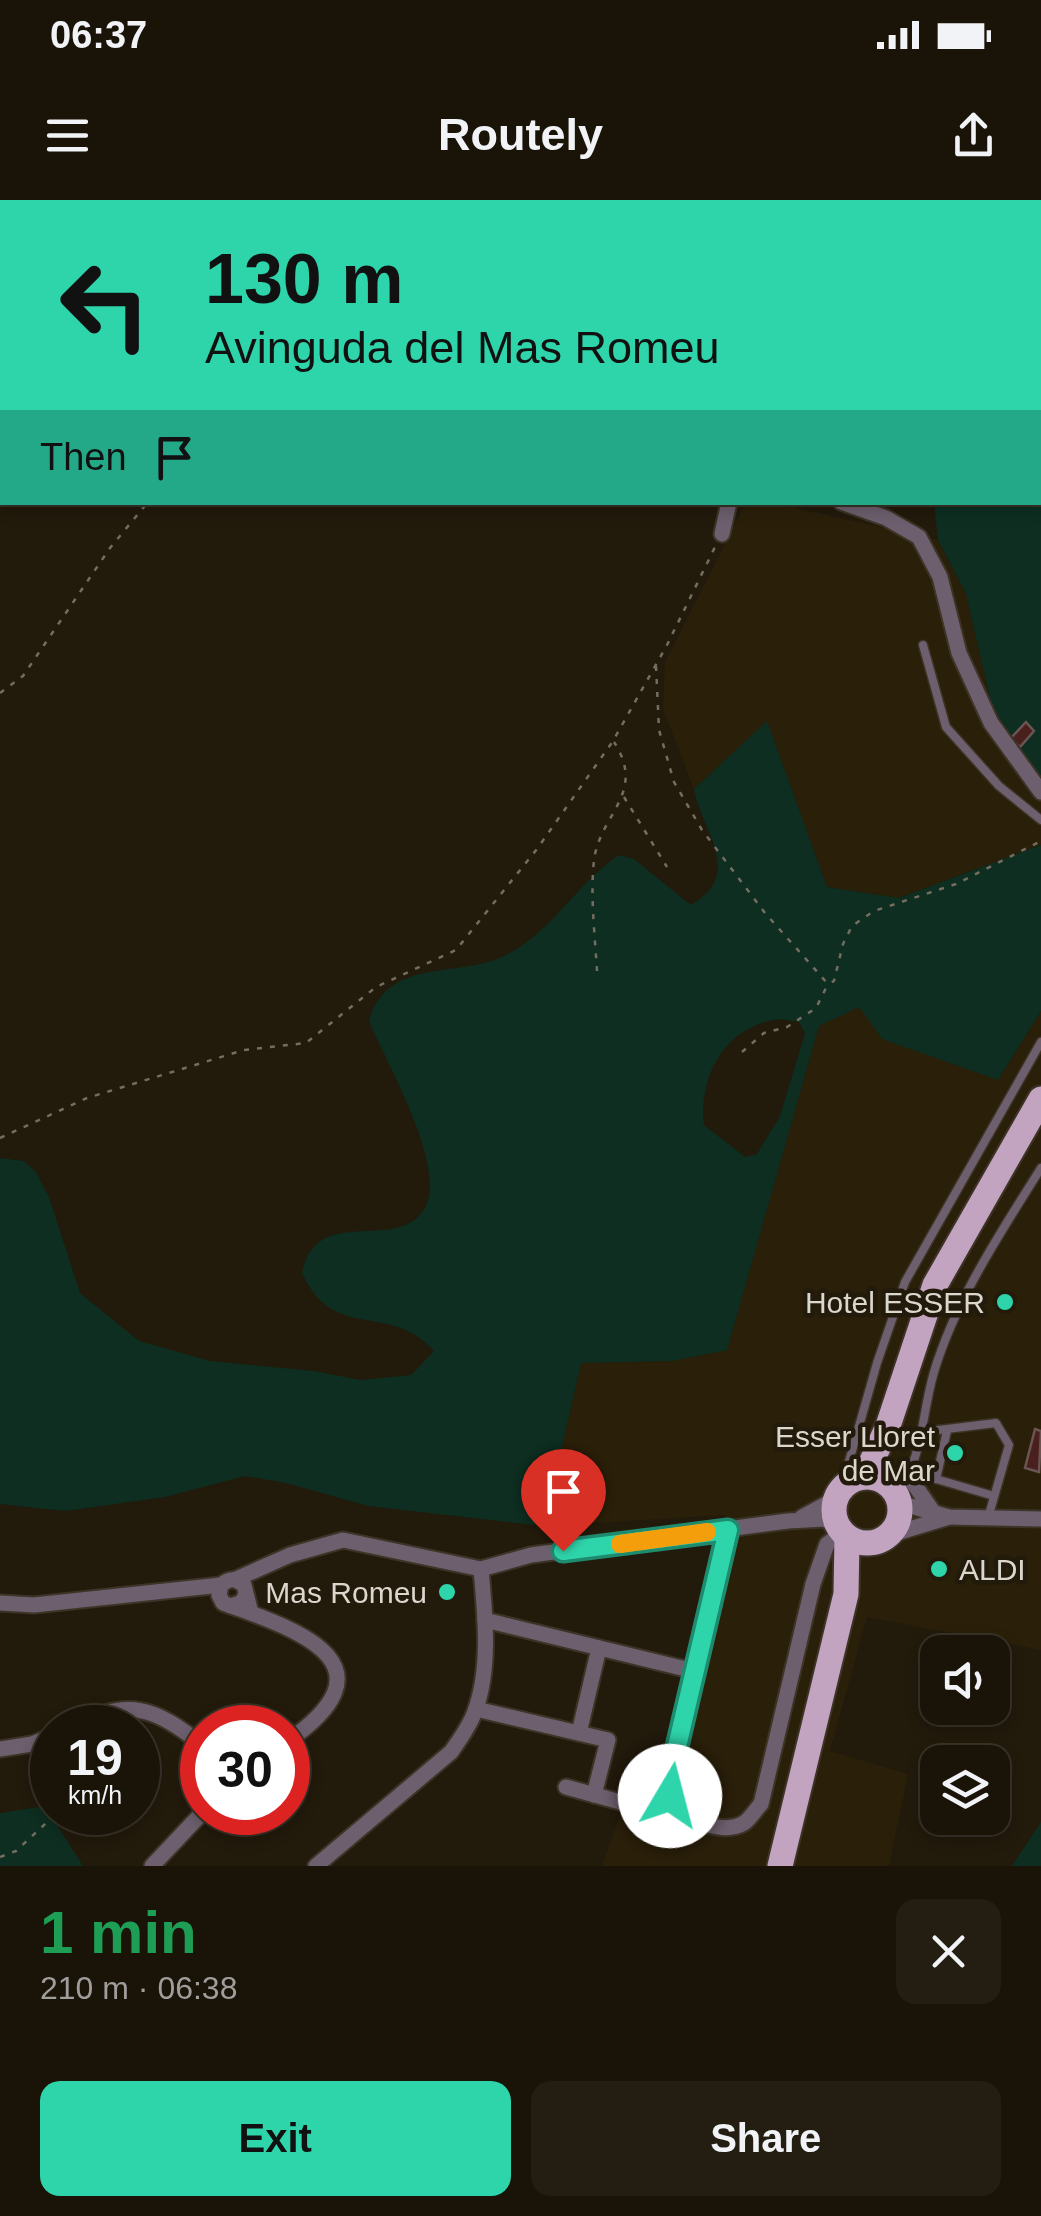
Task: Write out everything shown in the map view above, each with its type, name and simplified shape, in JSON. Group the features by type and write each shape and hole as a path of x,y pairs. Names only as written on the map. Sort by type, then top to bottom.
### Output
{"main road":[{"path":"846,1594 844,1509 888,1426 935,1285 1041,1099"},
{"path":"780,1866 846,1594 859,1563 900,1519 902,1485 888,1426"},
{"path":"844,1509 876,1477 902,1485"},
{"path":"844,1509 858,1543 882,1539"}],"street":[{"path":"722,534 728,505"},
{"path":"849,505 886,518 919,537 940,577 959,653 991,723 1041,792"},
{"path":"902,1485 941,1515"},
{"path":"902,1485 941,1515"},
{"path":"788,1521 844,1509"},
{"path":"0,1603 34,1605 195,1587 236,1588 290,1554 343,1540 481,1569 531,1555 788,1521 824,1520 844,1509"},
{"path":"666,1782 675,1805 706,1823 728,1827 744,1823 760,1804 813,1584 844,1509"},
{"path":"882,1539 941,1515 1041,1519"},
{"path":"566,1787 646,1808 666,1782 728,1530"},
{"path":"316,1866 451,1752 476,1709 486,1620 481,1569"},
{"path":"236,1588 251,1613 316,1644 330,1657 337,1672 337,1688 331,1703 310,1726"},
{"path":"486,1620 694,1671"},
{"path":"578,1733 599,1648"},
{"path":"476,1709 608,1740 594,1795"},
{"path":"0,1748 30,1744"},
{"path":"152,1866 181,1835"}],"lane":[{"path":"922,645 946,727 1000,786 1041,820"},
{"path":"844,1509 876,1364 905,1282 1041,1042"},
{"path":"902,1485 922,1432 934,1372 953,1325 978,1273 1041,1168"},
{"path":"922,1432 996,1424 1009,1445 988,1518"},
{"path":"936,1479 947,1432"},
{"path":"902,1485 936,1479 994,1496"}],"path":[{"path":"0,693 23,676 110,548 146,505"},
{"path":"0,1138 86,1098 244,1050 306,1042 376,987 456,950 538,849 613,741 722,534"},
{"path":"656,665 659,730 674,782 702,830 733,871 828,984"},
{"path":"597,971 596,846 627,785 620,753 613,741"},
{"path":"623,796 666,867"},
{"path":"742,1052 764,1032 786,1028 816,1008 828,984 834,981 852,926 874,911 956,884 1041,841"},
{"path":"0,1857 16,1851 33,1835"}],"shaded area":[{"path":"745,505 782,505 938,540 966,594 993,710 1041,785 1041,845 899,898 827,887 767,722 694,789 663,709 665,662"},
{"path":"859,1006 998,1080 1041,1011 1041,1650 1010,1644 1010,1635 962,1635 867,1617 830,1751 908,1774 889,1866 602,1866 619,1818 649,1824 725,1515 544,1526 581,1363 672,1361 727,1350 819,1026"}],"green space":[{"path":"934,505 1041,505 1041,785 1002,732 993,711 966,594 938,540"},
{"path":"767,721 827,887 899,898 1041,845 1041,1011 998,1080 882,1039 859,1007 819,1026 727,1350 672,1361 581,1363 544,1526 368,1506 245,1476 165,1497 65,1511 0,1504 0,1158 24,1161 36,1172 49,1197 80,1293 139,1341 210,1361 314,1371 361,1380 411,1375 434,1351 417,1336 399,1328 330,1308 302,1273 310,1252 323,1240 410,1223 423,1211 429,1193 429,1170 422,1144 369,1021 378,1001 407,978 484,963 519,948 619,855 634,859 691,905 707,893 718,866 694,789","holes":["780,1019 799,1022 805,1033 780,1116 757,1154 745,1157 704,1125 703,1106 711,1071 731,1042 745,1031"]},
{"path":"30,1808 30,1835 63,1835 83,1866 0,1866 0,1813"},
{"path":"1041,1822 1041,1866 1012,1866"}],"building":[{"path":"1026,722 1034,731 1020,747 1010,739"},
{"path":"1035,1429 1041,1431 1039,1472 1025,1468"}],"slow traffic":[{"path":"620,1544 707,1532"}],"place":[{"name":"Hotel ESSER","path":"1005,1302"},
{"name":"Esser Lloret de Mar","path":"955,1453"},
{"name":"ALDI","path":"939,1569"},
{"name":"Mas Romeu","path":"447,1592"}],"route":[{"path":"563,1551 728,1530 671,1772 670,1796"}]}
